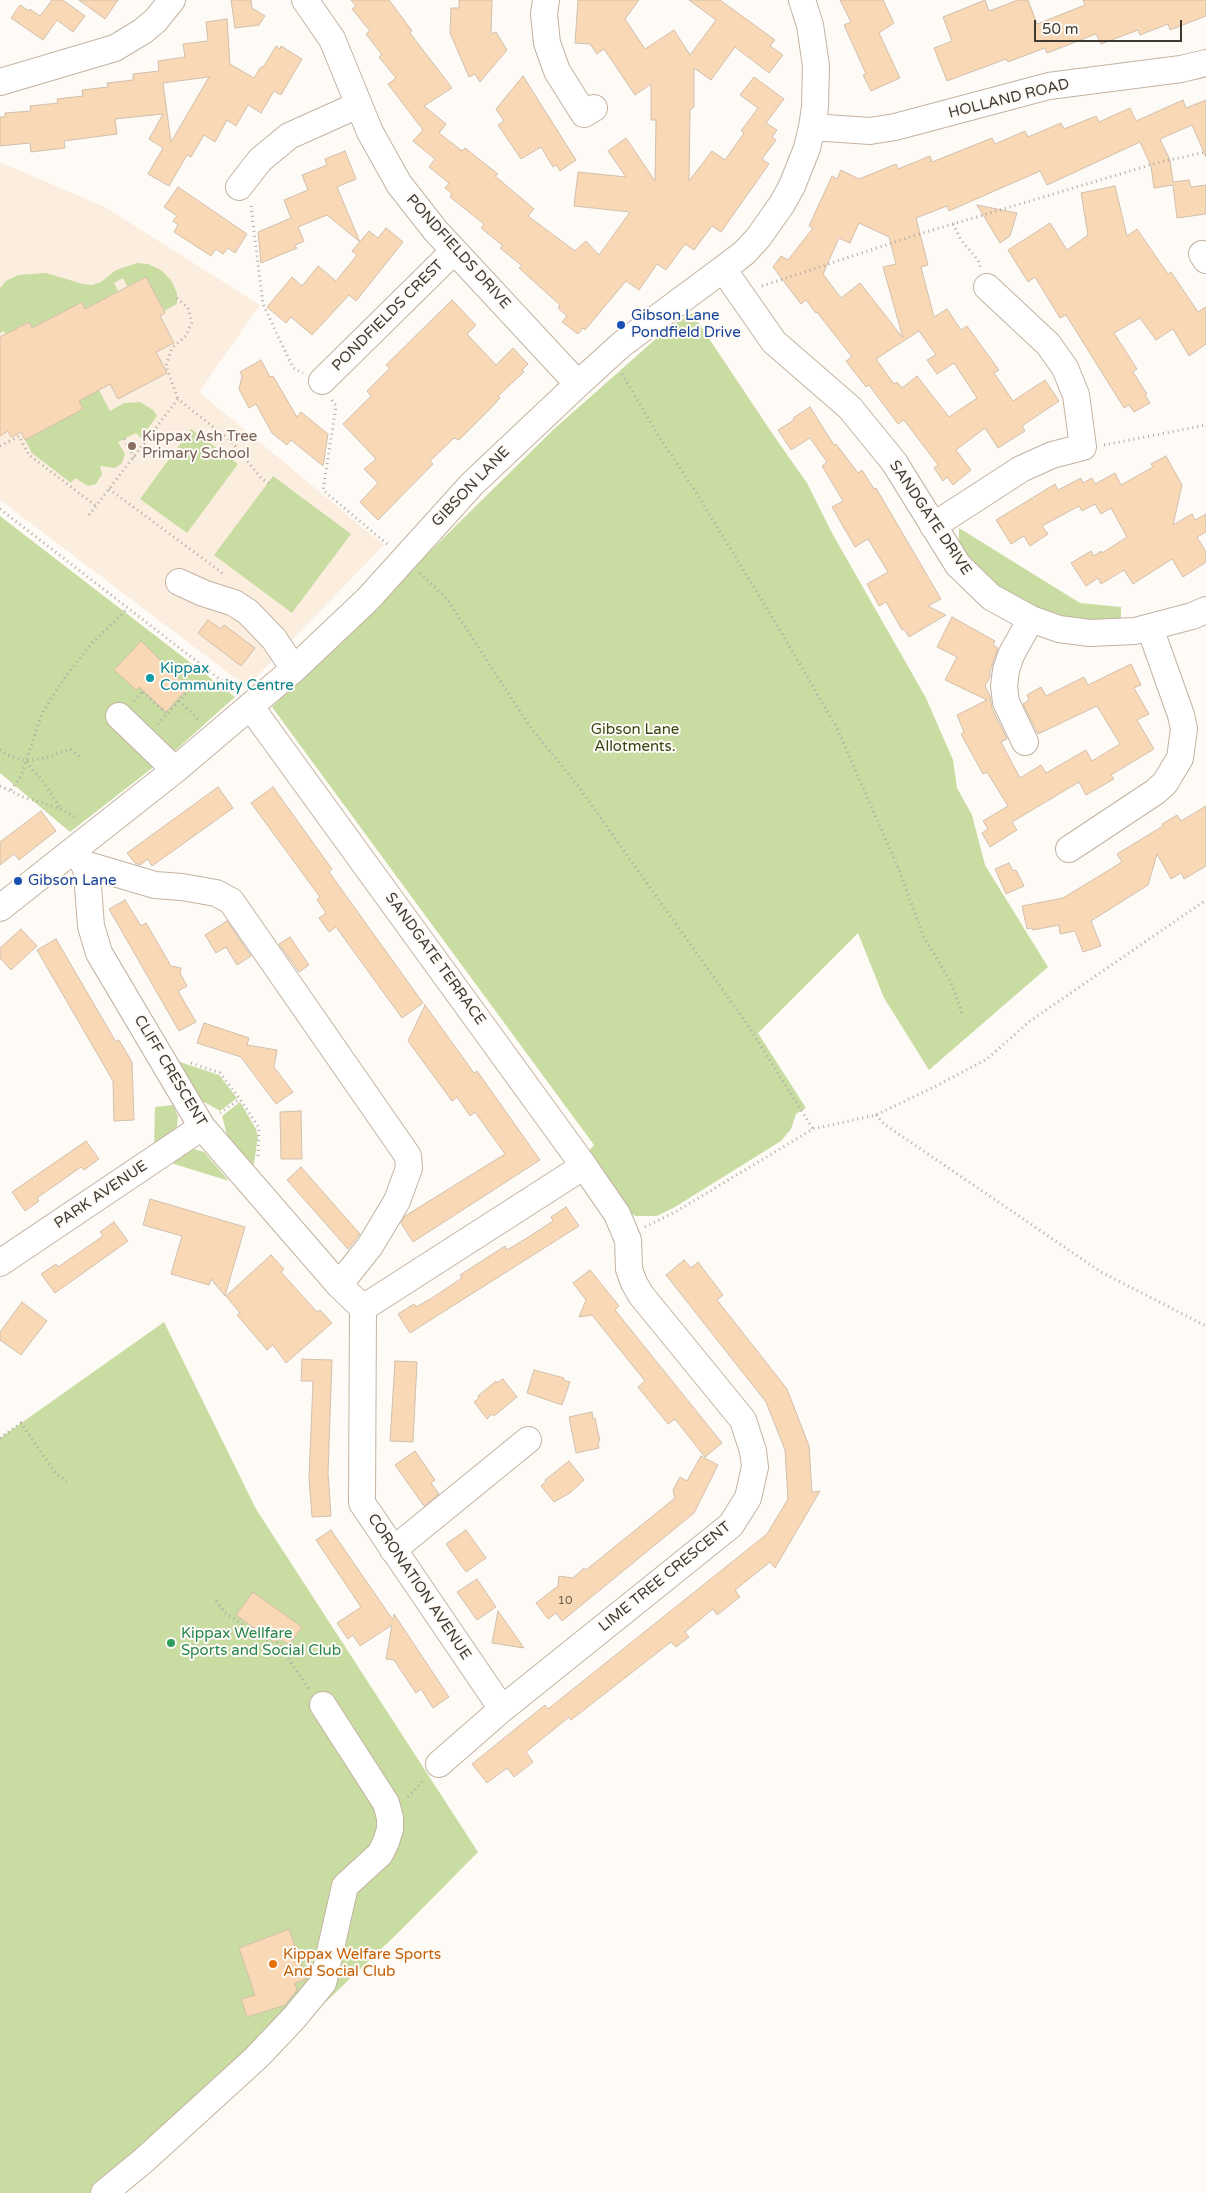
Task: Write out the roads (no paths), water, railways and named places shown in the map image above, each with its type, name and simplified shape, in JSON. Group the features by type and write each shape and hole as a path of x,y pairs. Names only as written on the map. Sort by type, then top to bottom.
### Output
{"street":[{"path":"0,82 115,48 144,31 156,20 172,0"},
{"name":"PONDFIELDS DRIVE","path":"305,0 332,39 346,69 358,105 379,150 416,208 578,384"},
{"path":"546,0 546,36 557,71 584,114 594,108"},
{"name":"GIBSON LANE","path":"0,908 83,850 294,669 368,599 472,484 610,354 744,253 758,238 782,204 800,167 812,127 815,107 816,66 810,24 802,0"},
{"name":"HOLLAND ROAD","path":"812,127 870,130 895,128 1048,86 1181,69 1206,64"},
{"path":"239,187 260,160 284,139 300,129 358,105"},
{"name":"PONDFIELDS CREST","path":"322,381 454,251"},
{"name":"SANDGATE DRIVE","path":"723,269 774,342 850,408 894,462 958,565 991,597 1030,619 1060,629 1090,633 1120,633 1150,628 1206,610"},
{"path":"933,526 1021,469 1052,455 1083,447 1076,395 1065,368 1048,344 987,287"},
{"path":"179,582 197,591 234,603 248,612 274,639 294,669"},
{"path":"1025,742 1006,702 1004,686 1006,670 1011,656 1030,619"},
{"path":"1069,850 1166,783 1180,758 1184,729 1182,715 1150,628"},
{"name":"SANDGATE TERRACE","path":"250,706 584,1166 622,1225"},
{"path":"125,710 144,740 175,770"},
{"path":"83,850 155,885 182,887 216,893 231,901 408,1156 410,1168 397,1202 370,1246 339,1284"},
{"name":"CLIFF CRESCENT","path":"83,850 87,873 91,926 99,953 202,1127 339,1284 363,1308"},
{"name":"PARK AVENUE","path":"0,1263 202,1127"},
{"path":"363,1308 584,1166"},
{"name":"LIME TREE CRESCENT","path":"438,1764 502,1709 731,1525 748,1498 753,1482 753,1451 743,1420 641,1296 634,1283 630,1269 630,1254 622,1225"},
{"name":"CORONATION AVENUE","path":"363,1308 362,1503 392,1550 502,1709"},
{"path":"392,1550 528,1440"},
{"path":"104,2193 144,2161 256,2058 293,2019 323,1983 345,1886 380,1854 386,1842 390,1818 386,1803 379,1790 323,1705"}],"place":[{"name":"Gibson Lane Pondfield Drive","path":"621,325"},
{"name":"Kippax Ash Tree Primary School","path":"132,446"},
{"name":"Kippax Community Centre","path":"150,678"},
{"name":"Gibson Lane","path":"18,881"},
{"name":"Kippax Wellfare Sports and Social Club","path":"171,1643"},
{"name":"Kippax Welfare Sports And Social Club","path":"273,1964"}],"park label":[{"name":"Gibson Lane Allotments.","path":"635,738"}]}
